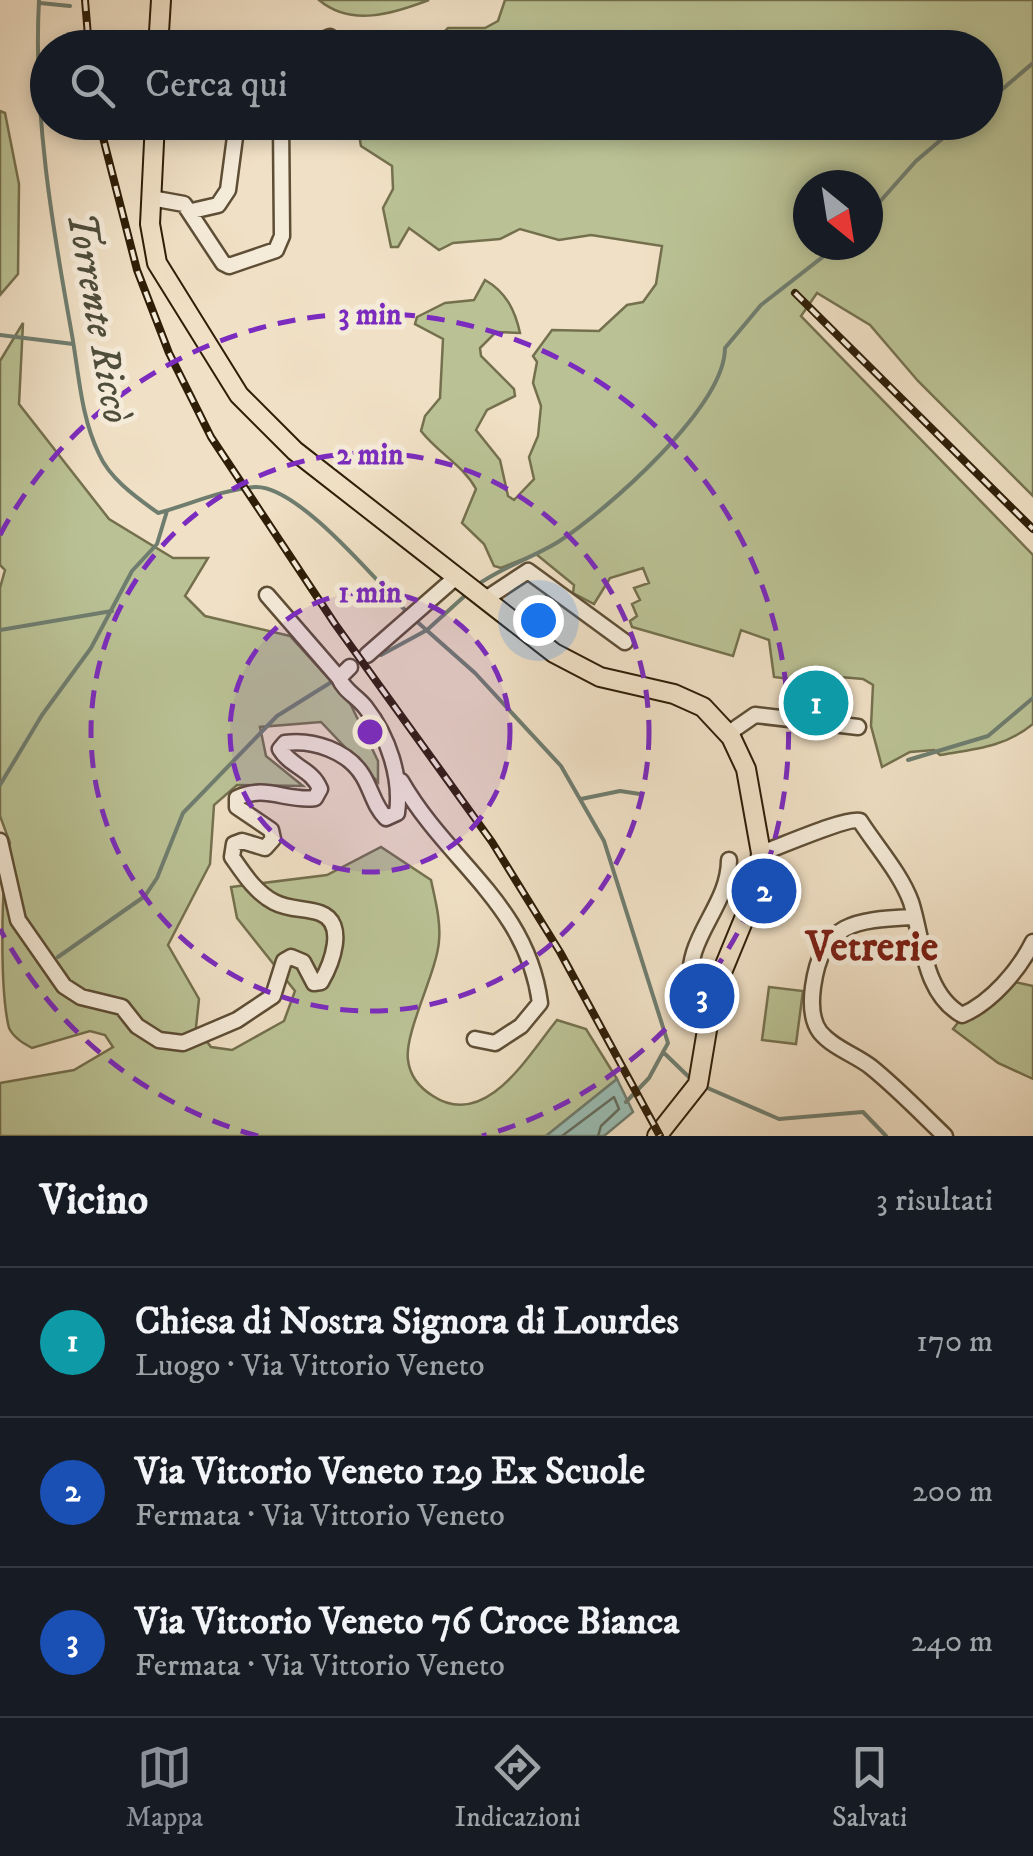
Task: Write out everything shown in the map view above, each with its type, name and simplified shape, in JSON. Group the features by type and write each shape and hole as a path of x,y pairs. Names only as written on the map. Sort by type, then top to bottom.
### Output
{"main road":[{"path":"160,30 161,0"},
{"path":"153,140 151,198 157,264 246,403 294,451 450,584 484,600 569,662 600,678 689,698 728,733 746,769 761,853 754,901 722,968 711,1004 698,1084 661,1131"}],"street":[{"path":"192,210 218,205 228,190 235,140"},
{"path":"151,198 184,204 192,210 223,263 229,266 276,250 282,236 281,140"},
{"path":"484,600 528,571 626,642"},
{"path":"367,655 450,584"},
{"path":"267,595 344,673 366,708 398,776 436,837 502,904 537,979 540,1003 521,1026 495,1043 475,1039"},
{"path":"728,733 753,715 858,727"},
{"path":"0,841 18,920 64,986 81,997 122,1007 137,1026 159,1040 183,1043 237,1020 273,996 284,961 291,957 302,962 314,983 321,982 336,936 322,913 274,902 251,884 232,857 234,844 265,848 273,839 271,830 237,806 238,798 266,790 302,800 315,798 320,790 314,775 283,755 280,749 285,742 344,755 362,773 377,808 386,818 397,813 398,776"},
{"path":"761,853 810,838 853,817 906,893 917,940 942,996 962,1015 980,1008 1022,964 1033,942"},
{"path":"711,1004 697,998 692,990 690,957 729,882 729,860"},
{"path":"912,917 867,920 833,936 820,953 815,974 814,1018 825,1037 869,1065 945,1136"}],"green space":[{"path":"319,0 429,0 401,10 358,16"},
{"path":"505,0 1033,0 1033,496 918,381 870,325 817,293 801,316 1033,555 1033,724 1012,738 989,746 940,755 934,750 910,752 882,767 871,726 873,685 863,679 806,674 803,681 774,677 769,640 741,630 733,656 632,627 630,621 637,616 632,604 640,600 634,588 649,583 643,568 610,578 594,604 573,593 574,585 536,554 501,568 494,566 484,544 462,523 476,489 421,431 425,416 440,398 443,339 415,324 417,317 445,303 474,300 485,280 499,290 512,309 520,333 496,332 480,348 481,356 514,389 515,396 487,410 476,430 500,460 508,496 514,500 534,479 529,457 538,436 541,406 533,383 537,362 533,356 552,330 599,331 627,305 643,302 656,284 662,246 591,235 559,240 520,229 500,239 453,243 439,250 409,228 398,247 391,247 383,208 393,189 392,166 361,146 360,140 1003,140 1003,30 448,28 485,28 498,21"},
{"path":"0,111 5,113 19,184 18,274 0,295"},
{"path":"23,323 19,404 109,519 173,558 208,558 185,596 205,616 290,636 349,701 378,761 378,782 321,722 260,727 266,756 303,786 237,785 214,805 210,864 168,945 199,999 196,1027 211,1047 232,1050 284,1021 295,991 237,918 231,887 327,875 381,847 431,880 437,910 437,954 408,1048 409,1066 420,1086 452,1104 471,1104 488,1096 519,1068 557,1020 586,1029 617,1079 546,1136 0,1136 0,1083 74,1070 113,1047 105,1035 90,1031 32,1048 11,1032 6,1011 3,908 10,843 0,816 0,588 5,570 0,565 0,361"},
{"path":"1015,982 1033,986 1033,1079 998,1063 953,1029 960,1020 988,1007"},
{"path":"769,987 803,991 796,1044 762,1040"}],"water":[{"path":"617,1079 633,1112 604,1136 546,1136"}],"waterway":[{"name":"Torrente Riccò","path":"38,30 39,0"},
{"path":"40,3 70,6"},
{"path":"1003,89 1033,63"},
{"name":"Torrente Riccò","path":"44,140 84,411 93,440 110,472 158,513 243,488 273,491 314,517 407,612"},
{"path":"883,198 941,140"},
{"path":"476,586 558,542 632,483 660,456 706,399 720,372 725,348 761,305 819,260"},
{"path":"0,335 73,344"},
{"path":"0,785 42,715 91,648 132,571 157,544 167,511"},
{"name":"Torrente Riccò","path":"381,655 427,630 469,592"},
{"path":"0,630 112,611"},
{"name":"Torrente Riccò","path":"414,619 475,673 561,766 604,841 668,1043 649,1078 626,1102"},
{"path":"58,957 145,896 157,878 183,813 277,716 333,681"},
{"path":"908,760 988,736 1033,698"},
{"path":"581,799 620,791 640,794"},
{"path":"663,1052 691,1079"},
{"path":"703,1086 779,1119 863,1112 886,1136"}],"railway":[{"path":"85,0 88,30"},
{"path":"104,140 137,270 169,353 211,437 335,624 492,842 560,952 660,1136"},
{"path":"795,293 1033,529"}],"place":[{"name":"Chiesa di Nostra Signora di Lourdes","path":"816,703"},
{"name":"Via Vittorio Veneto 129 Ex Scuole","path":"764,891"},
{"name":"Via Vittorio Veneto 76 Croce Bianca","path":"702,996"}],"district":[{"name":"Vetrerie","path":"872,945"}]}
